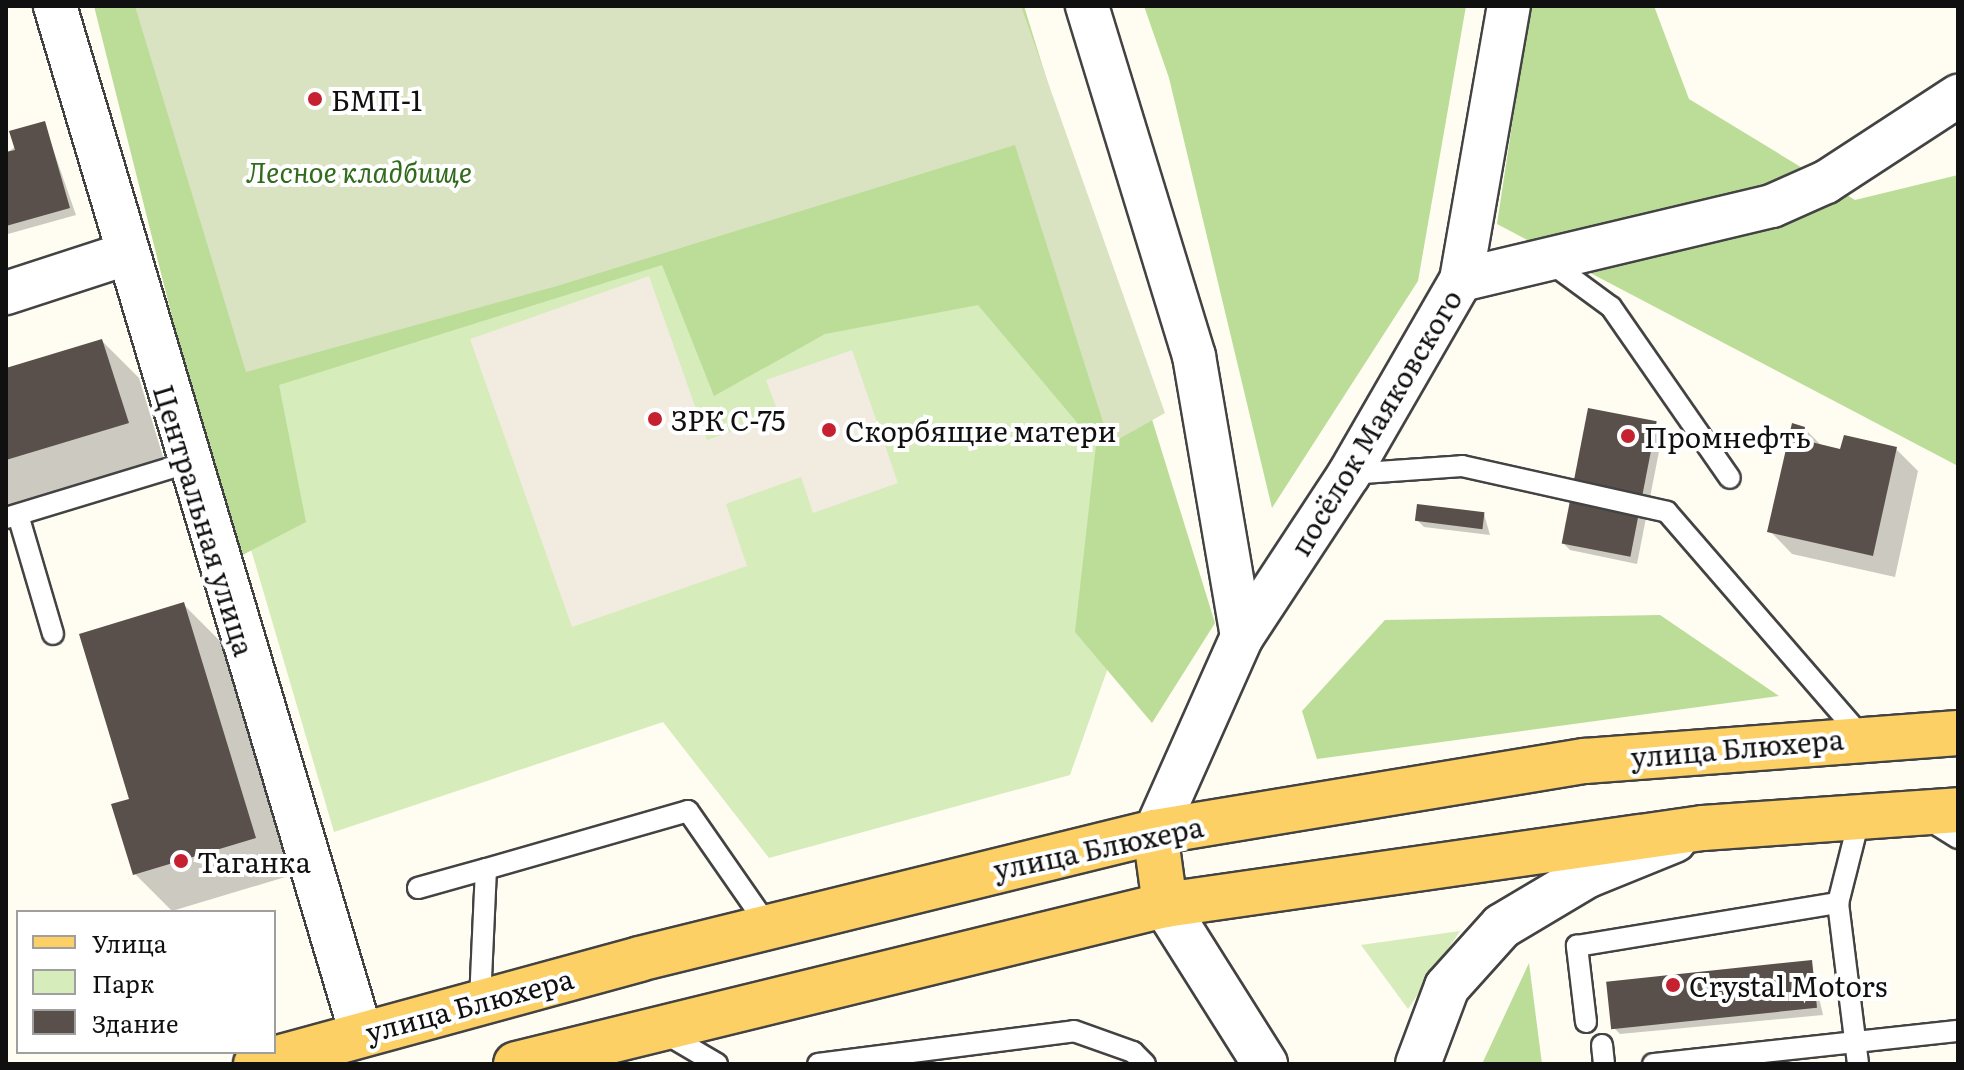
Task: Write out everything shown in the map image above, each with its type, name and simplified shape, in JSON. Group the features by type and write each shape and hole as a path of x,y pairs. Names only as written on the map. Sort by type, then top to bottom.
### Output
{"main road":[{"name":"улица Блюхера","path":"256,1064 361,1033 768,926 1155,832 1585,761 1861,736 1958,733"},
{"path":"516,1064 1165,905 1703,828 1937,811"},
{"path":"1155,832 1165,905"}],"street":[{"name":"Центральная улица","path":"55,6 187,463 361,1033"},
{"path":"1087,6 1194,356 1242,637"},
{"name":"посёлок Маяковского","path":"1155,832 1242,637 1349,474 1461,280 1509,6"},
{"path":"1461,280 1545,259 1671,235 1772,206 1882,149 1958,96"},
{"path":"6,293 126,254"},
{"path":"1418,1064 1447,987 1502,926 1588,875 1703,828"},
{"path":"1165,905 1265,1064"}],"lane":[{"path":"1545,259 1611,307 1730,478"},
{"path":"53,634 12,516 187,463"},
{"path":"1349,474 1462,466 1667,512 1861,736"},
{"path":"418,888 688,811 768,926"},
{"path":"1937,811 1958,838"},
{"path":"1858,1064 1838,903 1860,816"},
{"path":"480,1001 486,869"},
{"path":"1586,1022 1577,946 1838,903"},
{"path":"658,1029 717,1064"},
{"path":"818,1064 1074,1031 1133,1052 1145,1064"},
{"path":"1653,1064 1958,1031"}],"green space":[{"name":"Лесное кладбище","path":"94,6 1024,6 1215,623 1152,723 1075,632 1096,445 978,305 825,334 714,396 662,265 279,385 306,522 233,560"},
{"name":"Лесное кладбище","path":"135,6 1021,6 1165,413 1110,444 1015,145 557,286 246,372"},
{"path":"1144,6 1466,6 1418,281 1272,508 1169,78"},
{"path":"1530,6 1654,6 1689,99 1855,200 1958,175 1958,466 1497,224"},
{"path":"1015,145 1145,563 1070,775 769,858 663,722 334,832 208,403"},
{"path":"1660,615 1779,696 1317,759 1302,711 1385,620"},
{"path":"1460,931 1408,1009 1361,945"},
{"path":"1529,963 1542,1064 1482,1064"}],"shaded area":[{"path":"649,276 707,440 779,415 766,380 852,350 898,483 813,513 801,477 726,504 747,566 572,627 470,339"}],"building":[{"path":"45,121 70,208 6,226 6,152 15,150 9,131"},
{"path":"102,339 129,423 6,460 6,368"},
{"path":"1588,408 1657,421 1630,557 1562,543"},
{"path":"1792,423 1805,427 1803,440 1840,449 1844,435 1897,447 1873,556 1767,532"},
{"path":"1417,504 1484,512 1482,529 1415,521"},
{"path":"184,602 256,838 133,875 111,804 129,799 79,634"},
{"path":"1812,960 1817,1008 1611,1029 1606,982"}],"place":[{"name":"БМП-1","path":"315,99"},
{"name":"ЗРК С-75","path":"655,419"},
{"name":"Скорбящие матери","path":"829,430"},
{"name":"Промнефть","path":"1628,436"},
{"name":"Таганка","path":"181,861"},
{"name":"Crystal Motors","path":"1673,985"}]}
